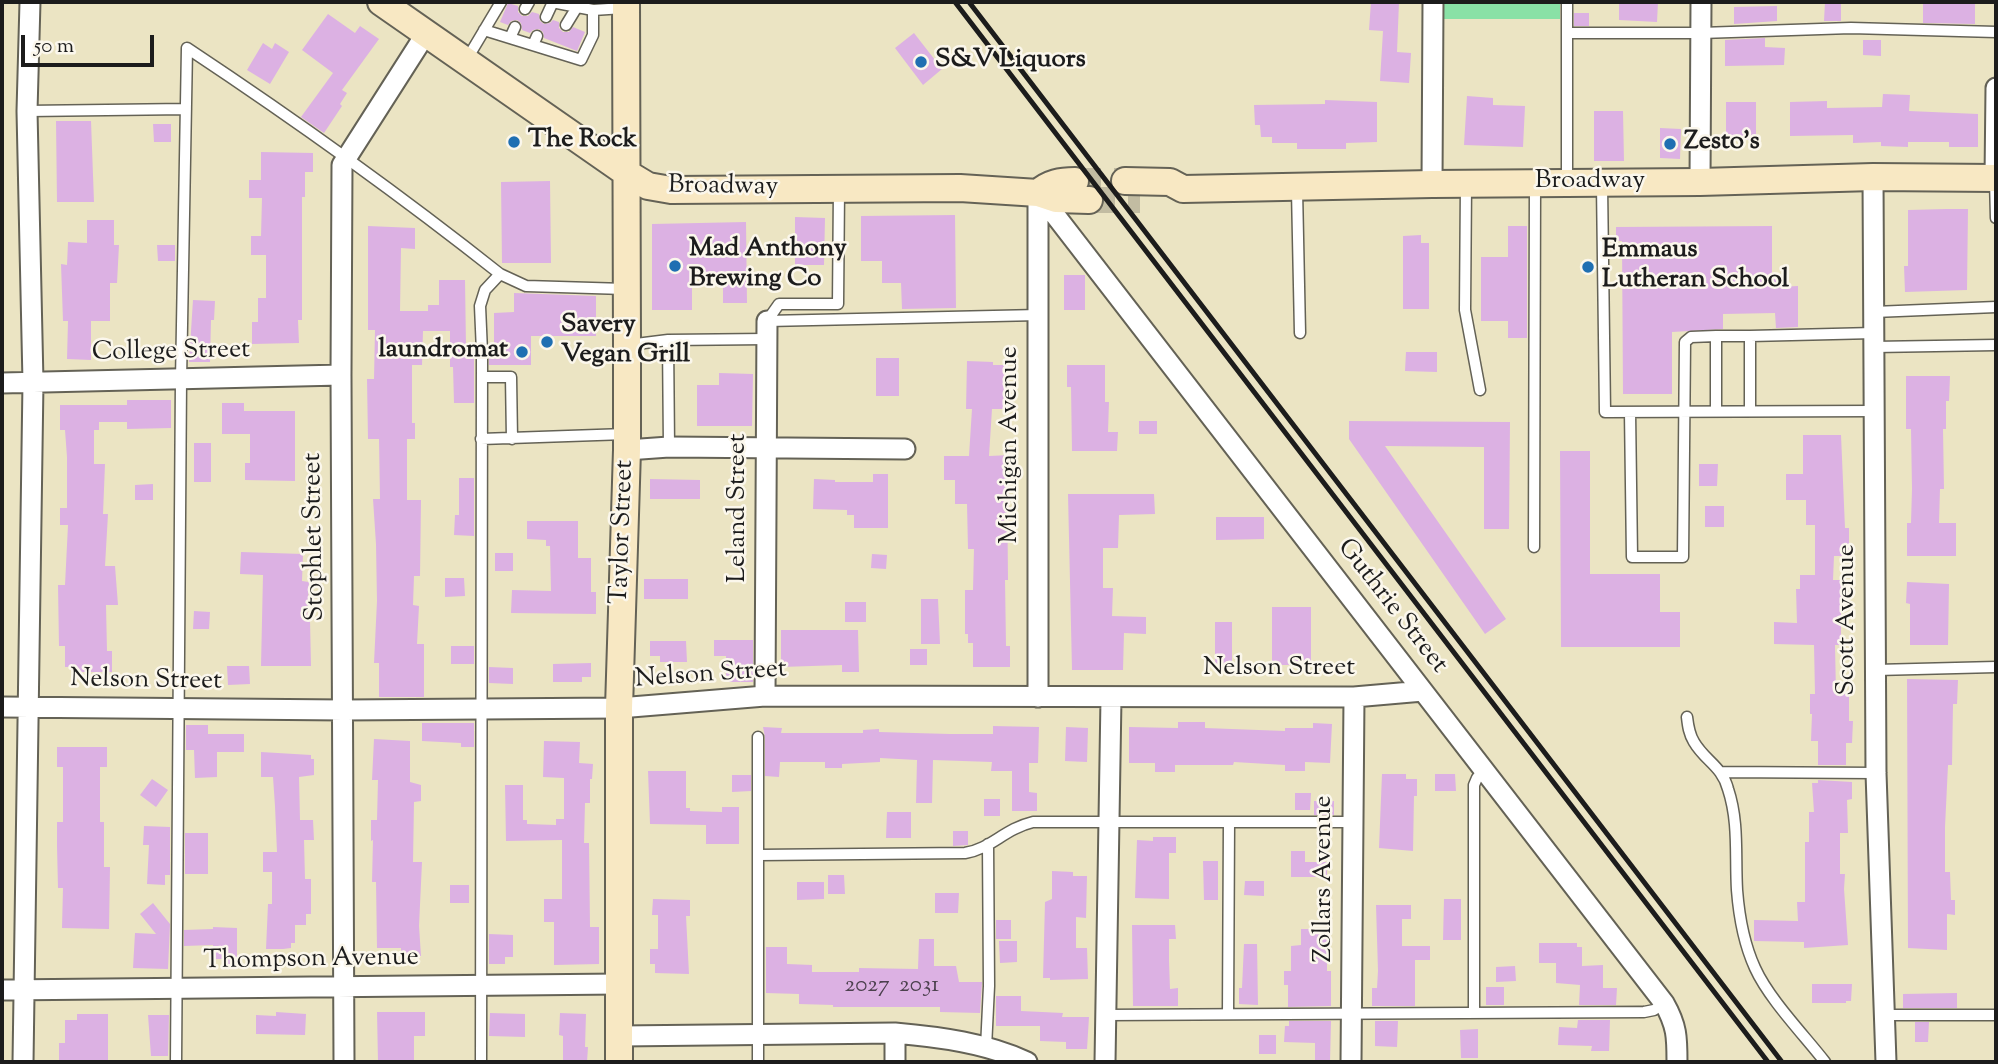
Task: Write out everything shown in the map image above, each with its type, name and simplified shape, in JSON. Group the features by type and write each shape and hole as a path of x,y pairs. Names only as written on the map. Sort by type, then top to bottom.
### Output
{"main road":[{"name":"Broadway","path":"381,2 425,35 467,60 648,186 671,190 960,188 1038,193 1059,182 1082,190"},
{"name":"Taylor Street","path":"620,1062 618,708 626,442 626,5"},
{"name":"Broadway","path":"1132,191 1170,183 1183,189 1873,177 1996,178"}],"street":[{"path":"23,1062 33,382 27,111 30,2"},
{"path":"1432,184 1433,2"},
{"path":"1700,182 1701,2"},
{"name":"Stophlet Street","path":"344,1062 342,165 425,35"},
{"path":"1996,88 1996,178"},
{"name":"Scott Avenue","path":"1873,177 1876,773 1886,1062"},
{"name":"Michigan Avenue","path":"1038,193 1038,697"},
{"name":"Guthrie Street","path":"1038,193 1664,1003 1674,1020 1677,1032 1677,1062"},
{"name":"Leland Street","path":"765,695 767,330"},
{"name":"College Street","path":"2,383 341,375"},
{"path":"626,442 669,447 905,449"},
{"name":"Nelson Street","path":"2,706 344,710 618,708 765,695 1354,697 1423,691"},
{"name":"Zollars Avenue","path":"1351,1062 1354,697"},
{"path":"1105,1062 1111,698"},
{"name":"Thompson Avenue","path":"2,990 620,985"},
{"path":"895,1033 895,1062"},
{"path":"620,1036 895,1033 937,1036 1027,1062"}],"lane":[{"path":"467,60 501,2"},
{"path":"546,17 552,2 593,10 626,5"},
{"path":"1567,2 1567,183"},
{"path":"566,25 577,7"},
{"path":"484,30 510,38 535,40 581,60 593,35 593,10"},
{"path":"510,38 515,27"},
{"path":"1567,33 1701,33 1851,28 1996,33"},
{"path":"176,1062 181,380 187,48 251,90 451,235 500,274 526,286 627,289"},
{"path":"27,111 186,109"},
{"path":"1996,178 1996,218"},
{"path":"1534,547 1535,183"},
{"path":"1602,183 1605,412 1874,411"},
{"path":"1466,184 1465,310 1480,390"},
{"path":"1297,187 1300,333"},
{"path":"767,330 779,304 838,304 839,189"},
{"path":"481,1062 480,306 485,290 500,274"},
{"path":"1874,312 1996,307"},
{"path":"627,345 767,330 1039,315"},
{"path":"1716,336 1716,411"},
{"path":"1630,412 1632,557 1683,557 1685,342 1691,337 1750,336 1996,345"},
{"path":"1750,336 1750,411"},
{"path":"668,340 669,447"},
{"path":"482,377 511,377 512,439"},
{"path":"481,439 626,442"},
{"path":"1876,670 1996,667"},
{"path":"1687,717 1695,744 1722,772 1733,806 1737,888 1746,945 1756,970 1825,1062"},
{"path":"758,737 758,1062"},
{"path":"1474,1013 1474,785 1484,771"},
{"path":"1722,772 1876,773"},
{"path":"759,855 965,853 979,851 1007,831 1033,822 1353,821"},
{"path":"1228,1014 1229,822"},
{"path":"986,1048 989,986 988,844"},
{"path":"1106,1015 1644,1012 1654,1010 1664,1003"},
{"path":"1886,1016 1996,1015"}],"green space":[{"path":"1433,2 1560,2 1560,19 1433,19"}],"building":[{"path":"1371,2 1399,2 1397,52 1411,53 1409,83 1380,81 1383,31 1369,30"},
{"path":"1619,2 1658,2 1657,22 1619,20"},
{"path":"1825,2 1841,2 1841,21 1824,21"},
{"path":"508,3 518,6 518,12 522,16 528,16 532,12 539,14 540,21 544,24 553,20 559,22 559,28 563,32 569,32 573,27 585,32 577,51 544,38 539,29 530,33 522,30 521,23 517,20 508,25 500,22"},
{"path":"1923,3 1975,3 1975,24 1923,23"},
{"path":"1777,6 1777,21 1734,24 1734,7"},
{"path":"1574,13 1589,13 1589,26 1574,26"},
{"path":"328,14 355,33 360,26 379,39 342,90 347,93 340,104 342,106 324,133 301,117 333,73 302,50"},
{"name":"S&V Liquors","path":"914,33 942,69 923,85 895,48"},
{"path":"1765,38 1765,47 1785,48 1784,65 1725,66 1725,40"},
{"path":"1863,40 1881,40 1881,56 1863,55"},
{"path":"263,43 272,49 275,43 289,52 270,84 247,70"},
{"path":"1883,94 1910,95 1909,111 1978,114 1978,147 1949,147 1949,142 1908,142 1908,147 1881,146 1881,142 1853,143 1853,135 1790,136 1790,102 1827,101 1827,108 1882,107"},
{"path":"1467,96 1493,98 1493,105 1525,106 1523,147 1464,145"},
{"path":"1325,100 1377,102 1377,142 1346,143 1346,149 1297,149 1297,143 1272,143 1272,137 1261,137 1260,125 1255,125 1254,105 1325,104"},
{"path":"1726,102 1756,102 1756,140 1726,140"},
{"path":"1594,111 1623,111 1624,161 1594,161"},
{"path":"56,121 91,121 94,202 57,202"},
{"path":"153,124 171,124 171,142 154,142"},
{"name":"Zesto's","path":"1660,128 1681,129 1680,159 1660,158"},
{"path":"261,152 313,153 313,172 305,172 305,197 302,197 302,320 298,320 299,343 252,344 252,322 258,322 258,298 266,298 266,255 251,255 251,236 261,236 262,198 249,198 249,180 261,180"},
{"path":"550,181 551,263 502,263 501,182"},
{"path":"1968,209 1967,290 1905,292 1908,210"},
{"path":"955,215 956,308 902,309 901,283 882,283 882,261 861,261 861,216"},
{"path":"795,217 825,218 824,265 795,265"},
{"path":"87,220 114,220 114,245 119,245 117,283 110,283 110,321 91,321 91,360 67,359 68,321 63,321 61,264 67,265 68,242 87,243"},
{"path":"746,222 747,303 723,303 723,278 692,279 692,310 652,310 652,224"},
{"path":"368,226 415,228 415,249 401,248 400,311 428,311 428,305 439,305 439,280 465,280 466,347 474,347 474,403 454,403 450,331 423,331 422,365 412,365 412,423 415,423 415,439 407,439 407,500 421,500 420,576 414,576 413,605 419,606 417,644 424,644 424,697 379,697 379,663 374,663 377,601 373,499 380,499 379,439 368,439 367,379 374,379 375,330 368,330"},
{"path":"1508,226 1527,226 1527,338 1508,338 1508,321 1481,321 1481,257 1508,257"},
{"path":"1772,226 1772,274 1778,274 1778,287 1798,286 1798,327 1776,328 1775,313 1723,314 1723,329 1672,332 1672,394 1623,394 1622,241 1616,241 1616,227"},
{"path":"1421,235 1421,243 1429,243 1429,309 1403,309 1403,236"},
{"path":"157,245 175,245 175,261 158,261"},
{"path":"1064,275 1085,275 1085,310 1064,310"},
{"path":"514,293 596,296 596,336 531,336 531,365 489,365 489,347 494,347 494,313 514,312"},
{"path":"193,300 215,301 214,320 211,320 210,362 189,362"},
{"path":"1406,352 1437,352 1437,372 1405,371"},
{"path":"876,358 899,358 899,396 876,396"},
{"path":"967,361 1008,365 1007,409 992,409 989,456 1011,455 1011,475 1007,475 1008,580 1005,580 1006,646 1010,646 1010,667 973,667 973,643 968,643 968,634 965,634 965,590 973,590 974,549 968,549 967,504 955,504 955,480 944,480 944,456 969,456 972,409 966,409"},
{"path":"1067,365 1105,365 1105,402 1109,402 1108,432 1118,432 1117,451 1072,451 1071,387 1067,387"},
{"path":"719,373 753,374 752,426 697,426 697,385 719,385"},
{"path":"1906,376 1950,376 1949,401 1946,401 1946,429 1943,429 1944,489 1940,489 1939,523 1956,523 1956,556 1907,556 1907,523 1911,523 1912,489 1911,429 1906,429"},
{"path":"127,400 171,400 171,428 127,429 127,422 99,422 99,430 94,430 94,464 105,464 103,514 108,514 105,566 115,566 118,605 106,605 107,651 112,651 112,672 75,672 75,667 65,667 65,646 59,646 58,585 65,585 68,525 60,525 60,508 67,508 67,457 65,430 60,430 60,405 127,405"},
{"path":"222,403 244,403 244,411 295,411 295,481 245,480 245,463 250,463 250,434 222,434"},
{"path":"1139,421 1157,421 1157,434 1139,434"},
{"path":"1349,421 1510,422 1509,529 1484,529 1484,447 1385,446 1506,619 1485,634 1349,439"},
{"path":"1803,435 1841,435 1845,528 1849,528 1849,550 1845,550 1845,556 1834,556 1833,580 1845,580 1845,596 1841,596 1841,645 1835,645 1836,694 1849,694 1849,721 1853,721 1852,743 1846,743 1846,765 1818,765 1818,741 1811,741 1810,694 1815,694 1814,645 1774,644 1774,622 1797,623 1796,589 1800,589 1800,575 1815,575 1815,525 1806,525 1806,500 1786,500 1786,474 1803,474"},
{"path":"194,443 211,443 211,482 194,482"},
{"path":"1560,451 1590,451 1590,574 1660,574 1660,612 1680,612 1680,647 1561,647"},
{"path":"1699,464 1718,464 1717,486 1699,486"},
{"path":"873,474 888,474 888,528 854,528 854,515 847,515 847,510 813,509 814,479 873,482"},
{"path":"459,478 474,478 474,536 454,535 455,515 459,515"},
{"path":"650,479 700,480 700,499 650,499"},
{"path":"153,484 153,500 135,500 135,485"},
{"path":"1068,494 1154,494 1155,514 1119,515 1118,548 1103,548 1103,588 1113,588 1112,616 1146,617 1146,634 1124,633 1123,670 1072,670"},
{"path":"1705,506 1724,506 1724,527 1705,527"},
{"path":"1216,517 1264,517 1264,539 1216,540"},
{"path":"527,521 578,521 578,558 591,558 591,592 596,592 596,614 511,613 512,590 551,591 550,546 546,546 546,540 527,539"},
{"path":"241,552 303,554 302,581 309,582 307,620 310,620 311,666 261,666 263,575 240,574"},
{"path":"495,553 513,553 513,571 495,571"},
{"path":"872,554 887,555 886,569 871,568"},
{"path":"445,578 464,578 465,596 445,597"},
{"path":"644,579 688,579 688,599 644,599"},
{"path":"1907,582 1949,584 1948,645 1910,645"},
{"path":"921,599 938,599 940,644 921,644"},
{"path":"845,602 866,602 866,622 845,622"},
{"path":"1272,607 1311,607 1311,665 1272,665"},
{"path":"194,611 210,612 209,629 193,629"},
{"path":"1215,622 1232,622 1232,666 1215,666"},
{"path":"781,630 858,630 859,672 842,672 842,665 781,667"},
{"path":"714,640 753,640 753,682 726,682 726,656 714,656"},
{"path":"650,641 686,641 687,662 660,662 660,656 650,656"},
{"path":"451,646 474,646 474,664 451,664"},
{"path":"910,649 927,649 927,665 910,665"},
{"path":"591,663 591,677 582,677 582,682 553,682 553,664"},
{"path":"227,666 249,666 250,684 228,685"},
{"path":"489,667 513,668 513,684 489,683"},
{"path":"1907,679 1958,680 1957,704 1953,704 1952,765 1948,765 1945,827 1945,872 1950,872 1951,900 1955,900 1955,915 1947,914 1947,950 1908,948"},
{"path":"1178,722 1205,722 1205,728 1285,731 1285,728 1313,728 1313,723 1332,724 1330,763 1305,762 1305,771 1285,771 1285,765 1234,762 1233,765 1175,765 1175,772 1155,772 1155,763 1129,763 1129,727 1178,728"},
{"path":"422,723 474,723 474,747 461,747 461,743 422,741"},
{"path":"186,725 208,725 208,734 244,734 244,752 217,752 217,777 195,778 194,750 186,750"},
{"path":"993,726 1039,727 1038,763 1029,763 1029,792 1037,793 1037,811 1012,811 1012,771 991,771 992,762 933,760 932,803 916,803 917,760 880,758 880,762 842,764 842,768 825,768 825,762 780,762 779,777 765,776 763,727 782,728 781,733 863,733 863,730 879,729 879,732 993,734"},
{"path":"1066,727 1088,728 1087,762 1065,761"},
{"path":"374,739 410,741 410,782 421,785 421,801 414,802 413,862 422,862 419,926 421,956 401,956 401,948 377,948 376,882 372,882 373,840 371,841 371,820 377,820 378,780 372,780"},
{"path":"544,741 580,742 579,763 593,764 590,803 585,803 584,843 589,843 590,927 599,927 599,964 554,965 554,922 544,922 544,899 562,899 562,840 506,841 505,785 523,785 523,820 527,820 527,824 556,825 556,819 564,819 564,778 543,777"},
{"path":"57,747 107,747 107,767 100,767 100,822 104,822 104,867 110,867 109,929 62,928 63,888 58,888 57,822 63,822 63,767 57,767"},
{"path":"261,752 311,755 311,759 314,759 314,775 299,777 300,820 313,820 314,840 304,840 305,879 311,879 311,914 306,914 306,925 295,925 295,943 291,943 291,948 266,949 268,904 272,904 272,872 263,872 263,852 277,852 273,777 261,777"},
{"path":"648,771 686,771 686,808 690,808 690,811 722,812 722,807 739,807 739,844 706,844 706,825 650,824"},
{"path":"1382,774 1406,774 1406,779 1417,779 1413,851 1379,848"},
{"path":"1435,774 1455,774 1456,791 1435,791"},
{"path":"732,775 751,775 751,791 732,792"},
{"path":"152,779 168,790 156,807 140,795"},
{"path":"1818,780 1852,782 1852,799 1847,800 1848,833 1840,833 1840,874 1845,874 1848,945 1804,948 1804,942 1754,941 1754,920 1798,921 1797,902 1805,902 1805,842 1809,842 1809,812 1814,812 1812,783 1818,783"},
{"path":"1295,793 1311,793 1310,810 1295,810"},
{"path":"984,799 1000,799 1000,816 984,816"},
{"path":"1314,801 1334,801 1334,815 1314,815"},
{"path":"887,812 911,812 911,838 886,838"},
{"path":"144,826 170,827 170,875 165,875 165,885 147,884 149,845 143,845"},
{"path":"953,831 968,831 968,845 953,846"},
{"path":"185,833 208,833 208,874 185,874"},
{"path":"1153,837 1176,837 1176,853 1169,853 1169,899 1135,898 1137,840 1153,841"},
{"path":"1291,851 1305,851 1305,862 1327,862 1327,877 1291,877"},
{"path":"1203,861 1218,861 1218,900 1204,900"},
{"path":"1052,871 1087,876 1086,918 1076,917 1076,948 1087,948 1088,979 1043,978 1045,902 1052,899"},
{"path":"828,875 844,875 845,894 828,894"},
{"path":"1245,881 1264,881 1264,896 1244,895"},
{"path":"797,882 824,882 824,899 797,900"},
{"path":"450,885 469,885 469,903 450,903"},
{"path":"935,893 959,893 958,913 935,913"},
{"path":"653,899 690,900 690,916 686,916 689,974 655,973 655,964 650,964 650,949 658,949 658,915 652,915"},
{"path":"1444,899 1461,899 1461,940 1443,940"},
{"path":"153,903 170,924 168,969 133,968 135,933 156,934 140,914"},
{"path":"1376,905 1411,905 1411,919 1402,919 1402,946 1430,946 1430,960 1415,960 1415,1006 1372,1006 1372,988 1377,988 1378,971"},
{"path":"996,920 1011,920 1011,939 996,939"},
{"path":"1132,925 1175,925 1176,939 1169,939 1170,989 1178,988 1178,1006 1133,1006"},
{"path":"237,928 237,965 224,966 223,959 213,959 213,945 184,946 184,930"},
{"path":"1301,929 1327,929 1327,971 1331,971 1331,1006 1288,1007 1288,985 1284,985 1284,971 1291,971 1291,946 1301,945"},
{"path":"489,934 513,935 513,957 505,957 505,964 489,964"},
{"path":"919,939 934,939 934,966 956,966 959,982 982,982 980,1013 940,1012 940,1007 833,1007 799,1004 799,994 766,993 766,947 787,947 787,964 812,965 812,972 859,972 859,968 918,969"},
{"path":"999,941 1017,941 1017,962 1000,963"},
{"path":"1539,943 1577,943 1577,947 1582,947 1582,966 1603,965 1603,988 1617,988 1616,1005 1579,1005 1580,985 1556,983 1556,963 1539,963"},
{"path":"1244,944 1257,944 1258,1005 1239,1004"},
{"path":"1515,966 1516,981 1496,982 1496,967"},
{"path":"1812,984 1852,984 1851,1001 1812,1003"},
{"path":"1486,987 1504,987 1504,1005 1486,1005"},
{"path":"1957,993 1957,1008 1903,1008 1903,994"},
{"path":"996,996 1021,996 1021,1011 1063,1013 1062,1017 1089,1017 1087,1049 1066,1049 1066,1042 1040,1041 1040,1026 996,1026"},
{"path":"276,1012 306,1014 305,1035 256,1034 256,1015 276,1016"},
{"path":"377,1012 425,1012 425,1036 414,1036 414,1062 378,1062"},
{"path":"490,1013 525,1014 525,1037 489,1036"},
{"path":"560,1013 586,1014 587,1062 563,1061 563,1036 559,1035"},
{"path":"77,1014 108,1014 108,1062 59,1062 59,1043 65,1043 65,1020 77,1020"},
{"path":"148,1015 169,1015 168,1056 151,1056"},
{"path":"1578,1020 1610,1020 1609,1051 1591,1051 1592,1046 1558,1045 1559,1027 1577,1028"},
{"path":"1289,1021 1331,1021 1330,1062 1315,1062 1315,1043 1284,1042 1285,1026 1289,1026"},
{"path":"1375,1021 1398,1021 1397,1047 1375,1046"},
{"path":"1915,1022 1929,1022 1928,1042 1915,1042"},
{"path":"1478,1029 1478,1058 1461,1058 1460,1030"},
{"path":"1259,1035 1276,1035 1276,1054 1259,1054"}],"tunnel":[{"path":"1075,181 1125,181"},
{"path":"1089,200 1140,200"}],"railway":[{"path":"955,2 1768,1062"},
{"path":"969,2 1782,1062"}],"place":[{"name":"S&V Liquors","path":"921,62"},
{"name":"The Rock","path":"514,142"},
{"name":"Zesto's","path":"1670,144"},
{"name":"Mad Anthony Brewing Co","path":"675,266"},
{"name":"Emmaus Lutheran School","path":"1588,267"},
{"name":"Savery Vegan Grill","path":"547,342"},
{"name":"laundromat","path":"522,352"}]}
